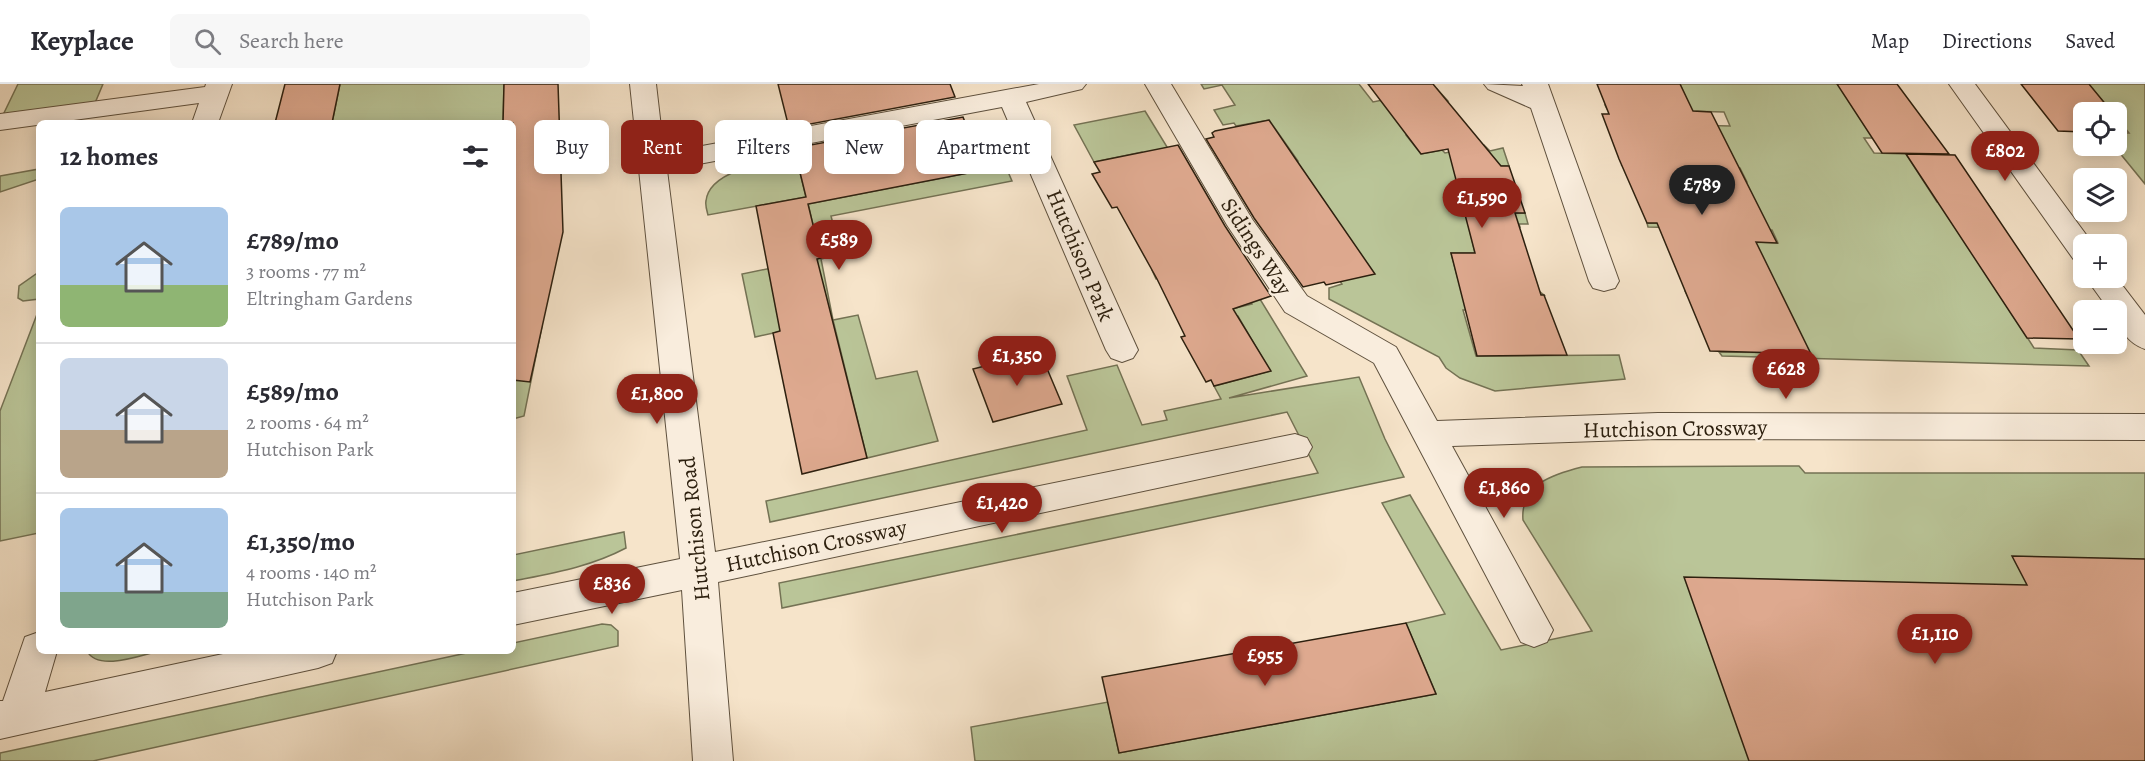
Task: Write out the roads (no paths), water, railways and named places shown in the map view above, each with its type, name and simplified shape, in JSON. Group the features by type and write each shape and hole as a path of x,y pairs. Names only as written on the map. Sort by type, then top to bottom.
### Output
{"street":[{"name":"Hutchison Road","path":"643,84 648,120"},
{"path":"703,155 1011,98 1074,84"},
{"name":"Sidings Way","path":"1158,84 1241,225 1296,304 1385,355 1427,434"},
{"path":"1497,84 1538,94 1604,281"},
{"path":"1962,84 2073,238"},
{"name":"Hutchison Park","path":"1011,98 1122,350"},
{"path":"0,122 212,103"},
{"path":"141,120 212,103"},
{"path":"0,141 36,136"},
{"name":"Hutchison Road","path":"654,174 699,568 713,761"},
{"path":"2108,288 2145,338"},
{"name":"Hutchison Crossway","path":"1427,434 1658,426 2145,428"},
{"path":"1427,434 1534,630"},
{"name":"Hutchison Crossway","path":"516,608 699,568 1295,447"},
{"path":"9,718 37,654"},
{"path":"9,718 304,654"}]}
